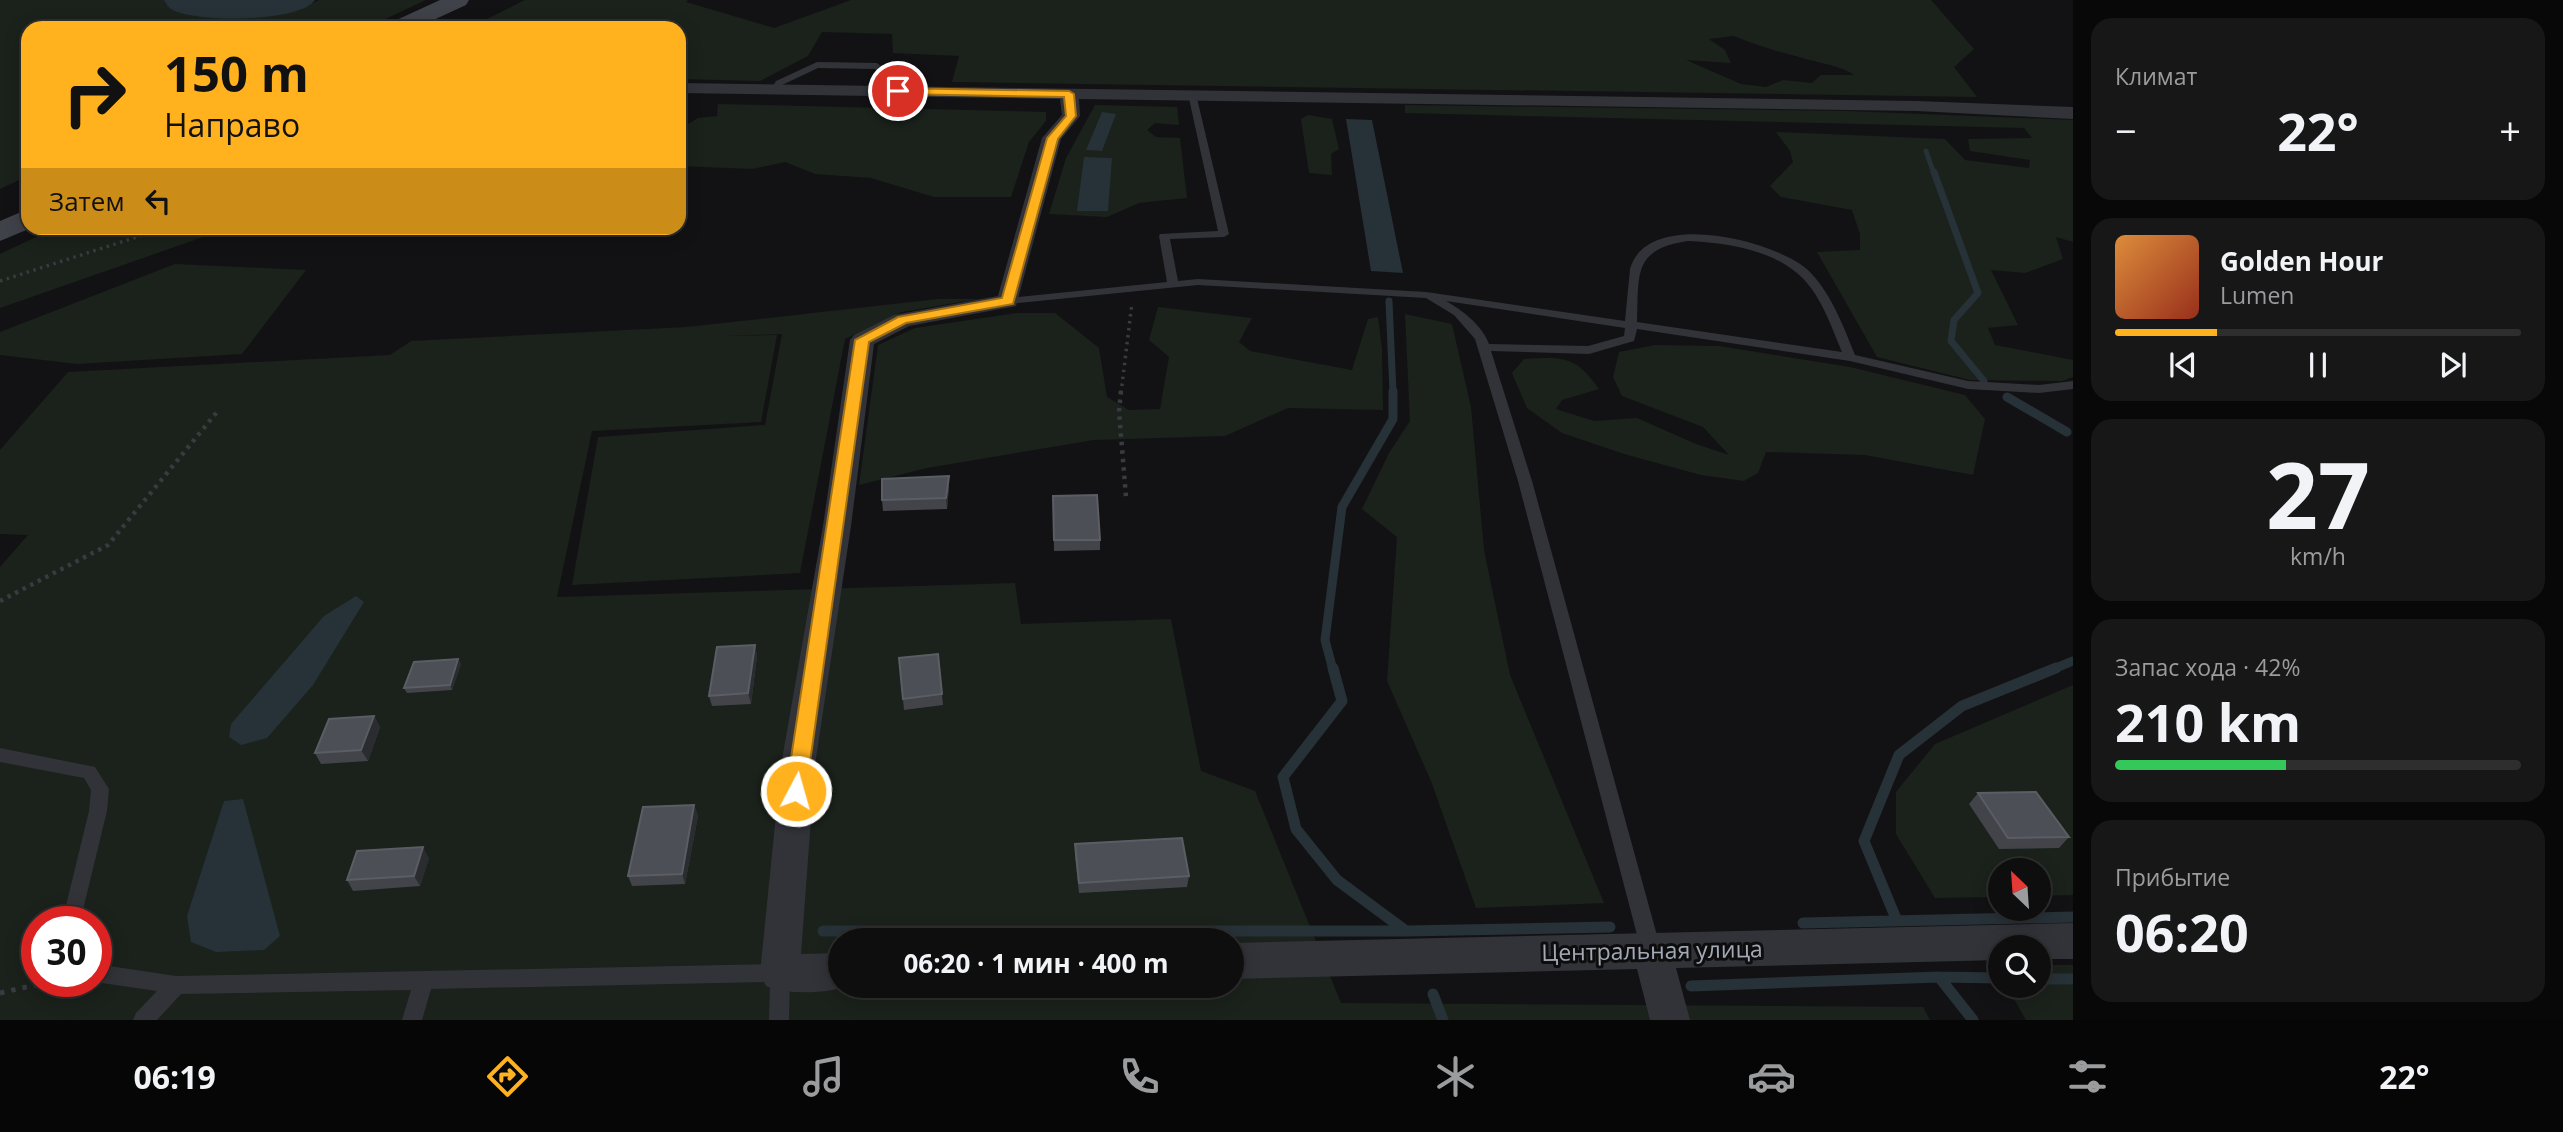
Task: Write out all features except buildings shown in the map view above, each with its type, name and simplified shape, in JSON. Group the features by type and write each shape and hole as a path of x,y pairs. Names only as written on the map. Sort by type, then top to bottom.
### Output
{"main road":[{"path":"417,21 466,3"},
{"path":"437,21 466,3"},
{"path":"0,215 21,205"},
{"path":"0,232 21,222"}],"street":[{"path":"686,88 1991,108 2073,113"},
{"path":"828,971 780,973 798,765 837,526 862,340 902,320 1008,301 1052,138 1071,116 1069,94"},
{"name":"Центральная улица","path":"1244,961 2073,941"},
{"path":"1651,950 1670,1020"}],"lane":[{"path":"1173,284 1164,236 1224,234 1192,94"},
{"path":"1483,347 1589,351 1630,338 1637,262 1657,242 1702,236 1751,245 1796,266 1823,295 1850,357"},
{"path":"1008,301 1198,282 1426,295 1850,357 1968,386 2039,389 2073,385"},
{"path":"1426,295 1458,313 1481,338 1525,481 1651,950"},
{"path":"0,755 89,772 100,789 98,811 76,906"},
{"path":"112,975 176,985 780,973 779,1020"},
{"path":"412,1020 424,980"},
{"path":"143,1020 176,985"}],"path":[{"path":"0,281 143,235"},
{"path":"1126,497 1119,411 1134,288"},
{"path":"0,601 108,545 217,412"},
{"path":"0,993 21,988"}],"shaded area":[{"path":"0,0 167,0 170,6 186,9 246,13 287,10 319,0 426,0 381,21 21,21 21,179 0,189"},
{"path":"525,0 688,0 686,2 774,28 851,0 1931,0 1974,49 1954,67 1977,97 952,82 959,56 893,53 892,34 822,32 808,56 760,81 686,79 686,21 483,21","holes":["1734,36 1837,67 1854,75 1821,75 1812,83 1783,80 1766,87 1741,84 1686,60 1731,63 1725,50 1709,39"]},
{"path":"718,104 1046,112 1046,121 1029,142 1011,197 934,197 871,178 815,174 785,162 752,169 686,166 686,125 698,118 717,116"},
{"path":"1095,105 1177,107 1179,125 1155,123 1147,130 1156,137 1180,138 1187,198 1139,203 1107,217 1049,214 1066,158"},
{"path":"1405,105 1848,111 2073,120 2073,242 2056,237 2063,259 2025,273 1991,270 2018,325 1988,328 1995,345 2073,360 2073,377 2062,381 1970,380 1877,357 1817,252 1860,250 1860,234 1852,210 1781,197 1770,186 1793,162 1790,151 1776,132 1945,139 1965,160 2029,168 2030,160 1970,151 1968,139 2032,138 2024,128 1405,113"},
{"path":"1102,112 1116,114 1102,151 1086,150"},
{"path":"1308,115 1332,119 1339,149 1331,154 1332,175 1309,173 1301,119"},
{"path":"1346,119 1372,120 1403,273 1371,271"},
{"path":"1084,157 1112,158 1108,211 1077,211"},
{"path":"40,235 209,235 0,308 0,254"},
{"path":"175,264 306,270 242,354 77,364 0,355 0,332"},
{"path":"938,299 979,299 902,312 845,339 800,573 572,585 598,437 765,425 782,334 724,336 777,335 761,422 592,431 557,597 1015,583 1021,624 1171,619 1201,771 1255,791 1341,1003 1923,1007 1930,1020 0,1020 0,567 28,535 0,534 0,450 68,372 390,355 411,341 687,327"},
{"path":"1158,307 1252,318 1239,342 1250,351 1352,370 1368,319 1378,317 1382,349 1383,410 1288,408 1225,436 1094,440 927,468 859,485 878,345 915,328 1017,313 1055,313 1099,348 1107,397 1129,410 1160,409 1169,357 1149,340"},
{"path":"1405,314 1452,324 1471,407 1484,550 1510,675 1604,903 1476,908 1431,781 1387,681 1397,537 1362,509 1389,453 1410,421"},
{"path":"1655,345 1719,346 1850,367 1965,395 1985,419 1973,475 1865,455 1766,452 1758,473 1744,481 1701,475 1624,454 1562,433 1527,408 1512,373 1524,359 1567,360 1583,370 1599,389 1562,400 1556,409 1594,421 1637,418 1696,444 1729,455 1703,427 1622,396 1613,377 1619,352"},
{"path":"356,596 364,602 313,685 267,738 241,745 229,737 231,724 324,616"},
{"path":"2073,685 2073,895 2051,896 2051,858 1988,858 1988,897 1935,898 1896,834 1896,792 1935,744"},
{"path":"243,799 280,936 264,950 216,952 191,942 187,916 224,801"},
{"path":"2051,965 2073,965 2073,1020 2026,1020 2013,998 2051,998"}],"waterway":[{"path":"178,0 194,6 225,10 274,8 301,0"},
{"path":"1926,151 1934,174"},
{"path":"1934,172 1978,293 1954,320 1951,341 1984,381"},
{"path":"1389,301 1393,393"},
{"path":"1333,670 1325,640 1342,507 1393,419 1393,393"},
{"path":"2007,397 2067,432"},
{"path":"2051,670 2073,661"},
{"path":"1333,668 1342,701 1283,777 1296,829 1337,880 1406,931"},
{"path":"1897,921 1864,841 1899,755 1962,706 2056,668"},
{"path":"1897,921 2073,917"},
{"path":"1803,923 1897,921"},
{"path":"1406,931 1610,927"},
{"path":"823,931 1406,931"},
{"path":"1691,986 1939,977"},
{"path":"1939,977 1988,978"},
{"path":"1939,977 1973,1020"},
{"path":"2051,979 2073,979"},
{"path":"1433,994 1443,1020"}],"route":[{"path":"796,791 837,526 862,340 902,320 1008,301 1052,138 1071,116 1069,94 898,91"}]}
